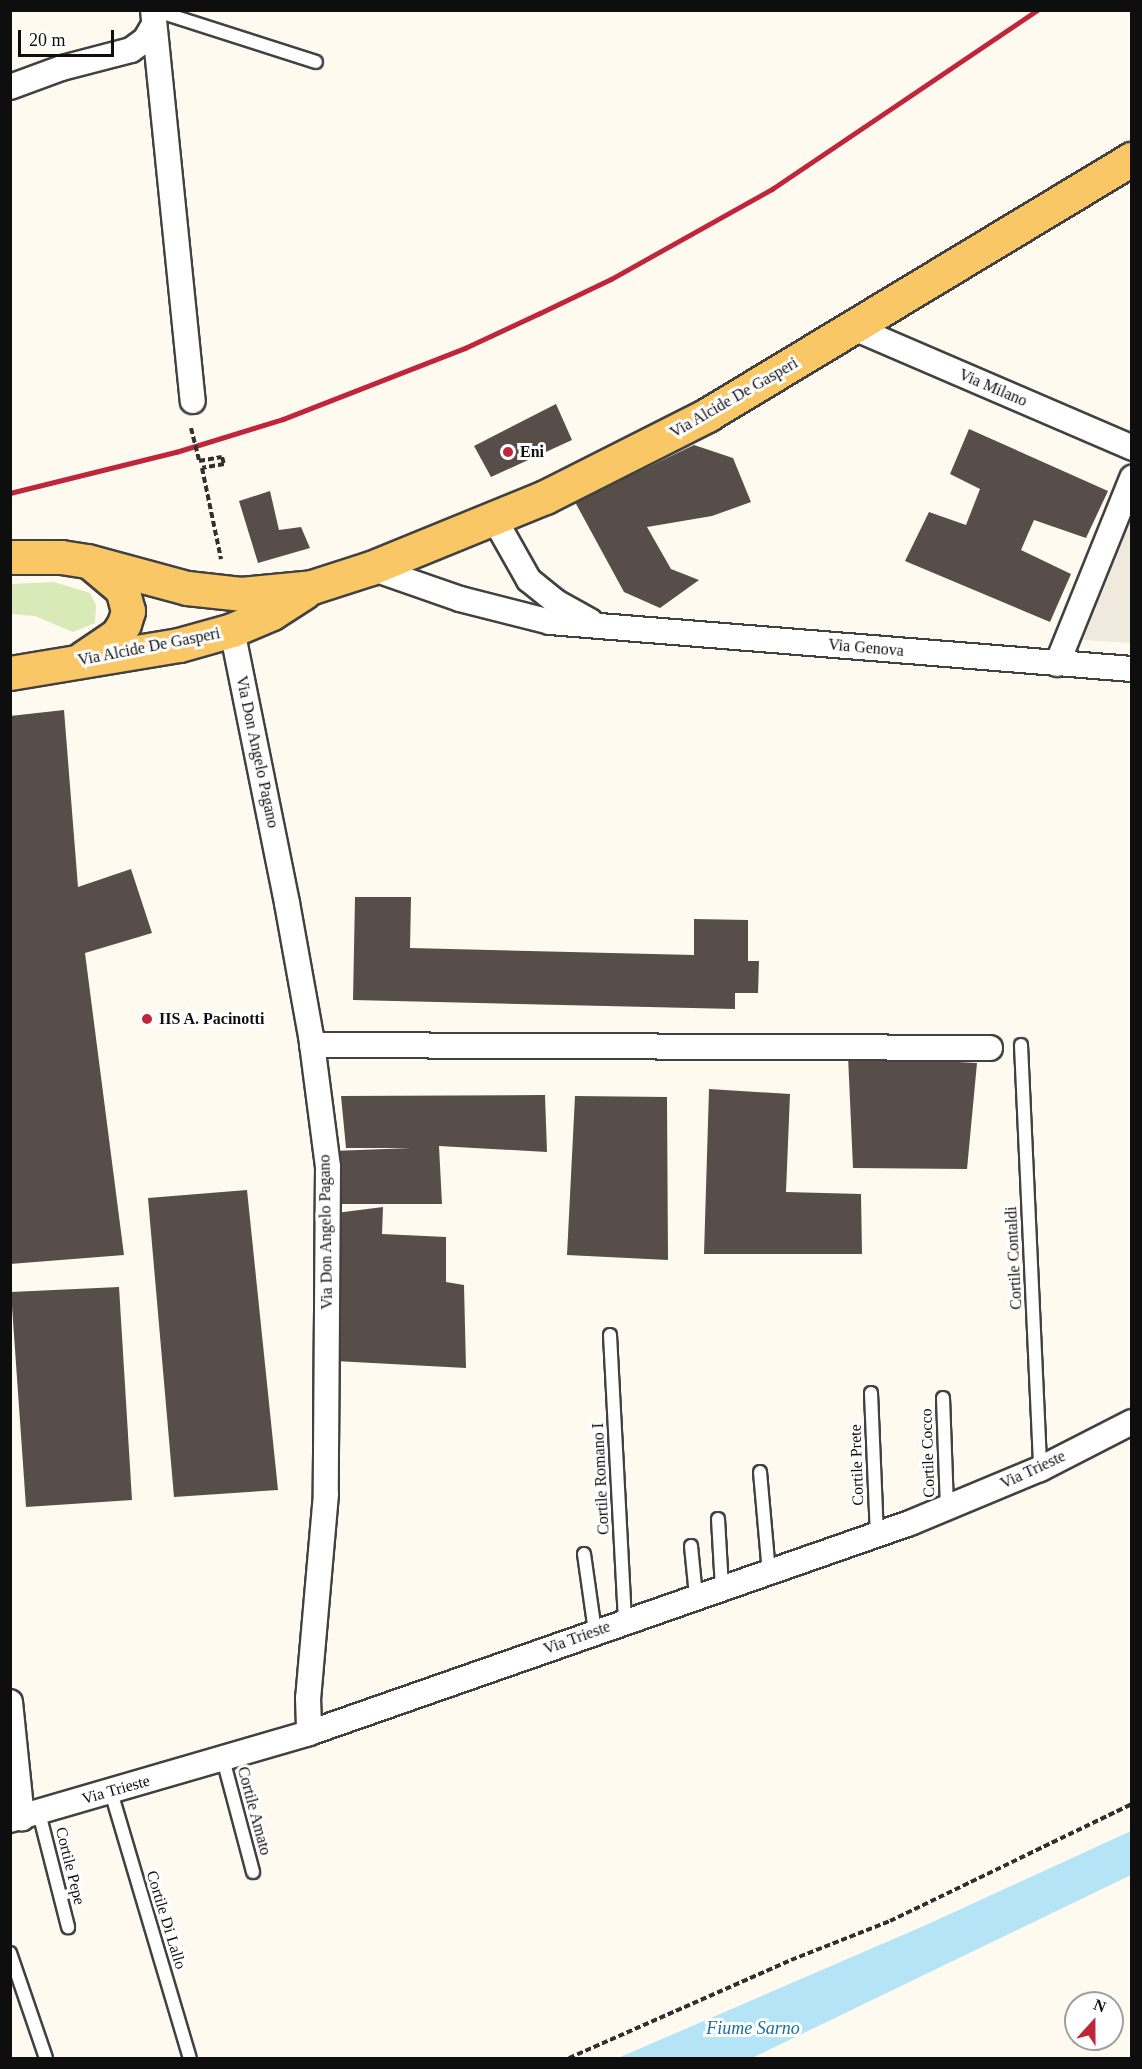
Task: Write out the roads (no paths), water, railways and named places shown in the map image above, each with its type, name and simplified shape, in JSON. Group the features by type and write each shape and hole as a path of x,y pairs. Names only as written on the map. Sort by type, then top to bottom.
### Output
{"main road":[{"name":"Via Alcide De Gasperi","path":"10,557 87,561 187,588 232,594 312,587 371,568 495,520 618,462 707,416 1131,159"},
{"path":"76,663 117,635 128,611 122,589 110,577 87,561"},
{"name":"Via Alcide De Gasperi","path":"10,673 179,645 232,630 272,612 312,587"}],"street":[{"path":"10,87 62,68 131,50 145,40 153,16"},
{"path":"153,16 193,401"},
{"name":"Via Milano","path":"854,328 1131,448"},
{"path":"1057,663 1131,478"},
{"name":"Via Genova","path":"495,520 529,580 556,602 600,627"},
{"name":"Via Genova","path":"371,568 460,599 550,622 1131,669"},
{"name":"Via Don Angelo Pagano","path":"232,630 267,797 312,1045 328,1167 326,1494 308,1698 309,1733"},
{"path":"312,1045 990,1048"},
{"name":"Via Trieste","path":"24,1817 309,1733 595,1631 877,1535 1040,1469 1131,1422"},
{"path":"10,1702 24,1817"}],"lane":[{"path":"153,16 316,62"},
{"name":"Cortile Contaldi","path":"1021,1045 1040,1469"},
{"name":"Cortile Romano I","path":"610,1335 625,1621"},
{"name":"Cortile Prete","path":"871,1393 877,1535"},
{"name":"Cortile Cocco","path":"943,1398 947,1508"},
{"path":"760,1472 769,1572"},
{"path":"718,1519 722,1588"},
{"path":"691,1546 696,1596"},
{"path":"584,1554 595,1631"},
{"name":"Cortile Amato","path":"223,1759 253,1872"},
{"name":"Cortile Di Lallo","path":"111,1792 190,2058"},
{"name":"Cortile Pepe","path":"24,1817 68,1927"},
{"path":"10,1953 46,2058"}],"water":[{"name":"Fiume Sarno","path":"1131,1831 1131,1875 752,2058 618,2058 926,1925"}],"railway":[{"path":"10,493 176,452 283,419 465,348 538,314 611,279 772,189 1037,10"}],"place":[{"name":"Eni","path":"508,452"},
{"name":"IIS A. Pacinotti","path":"147,1019"}]}
